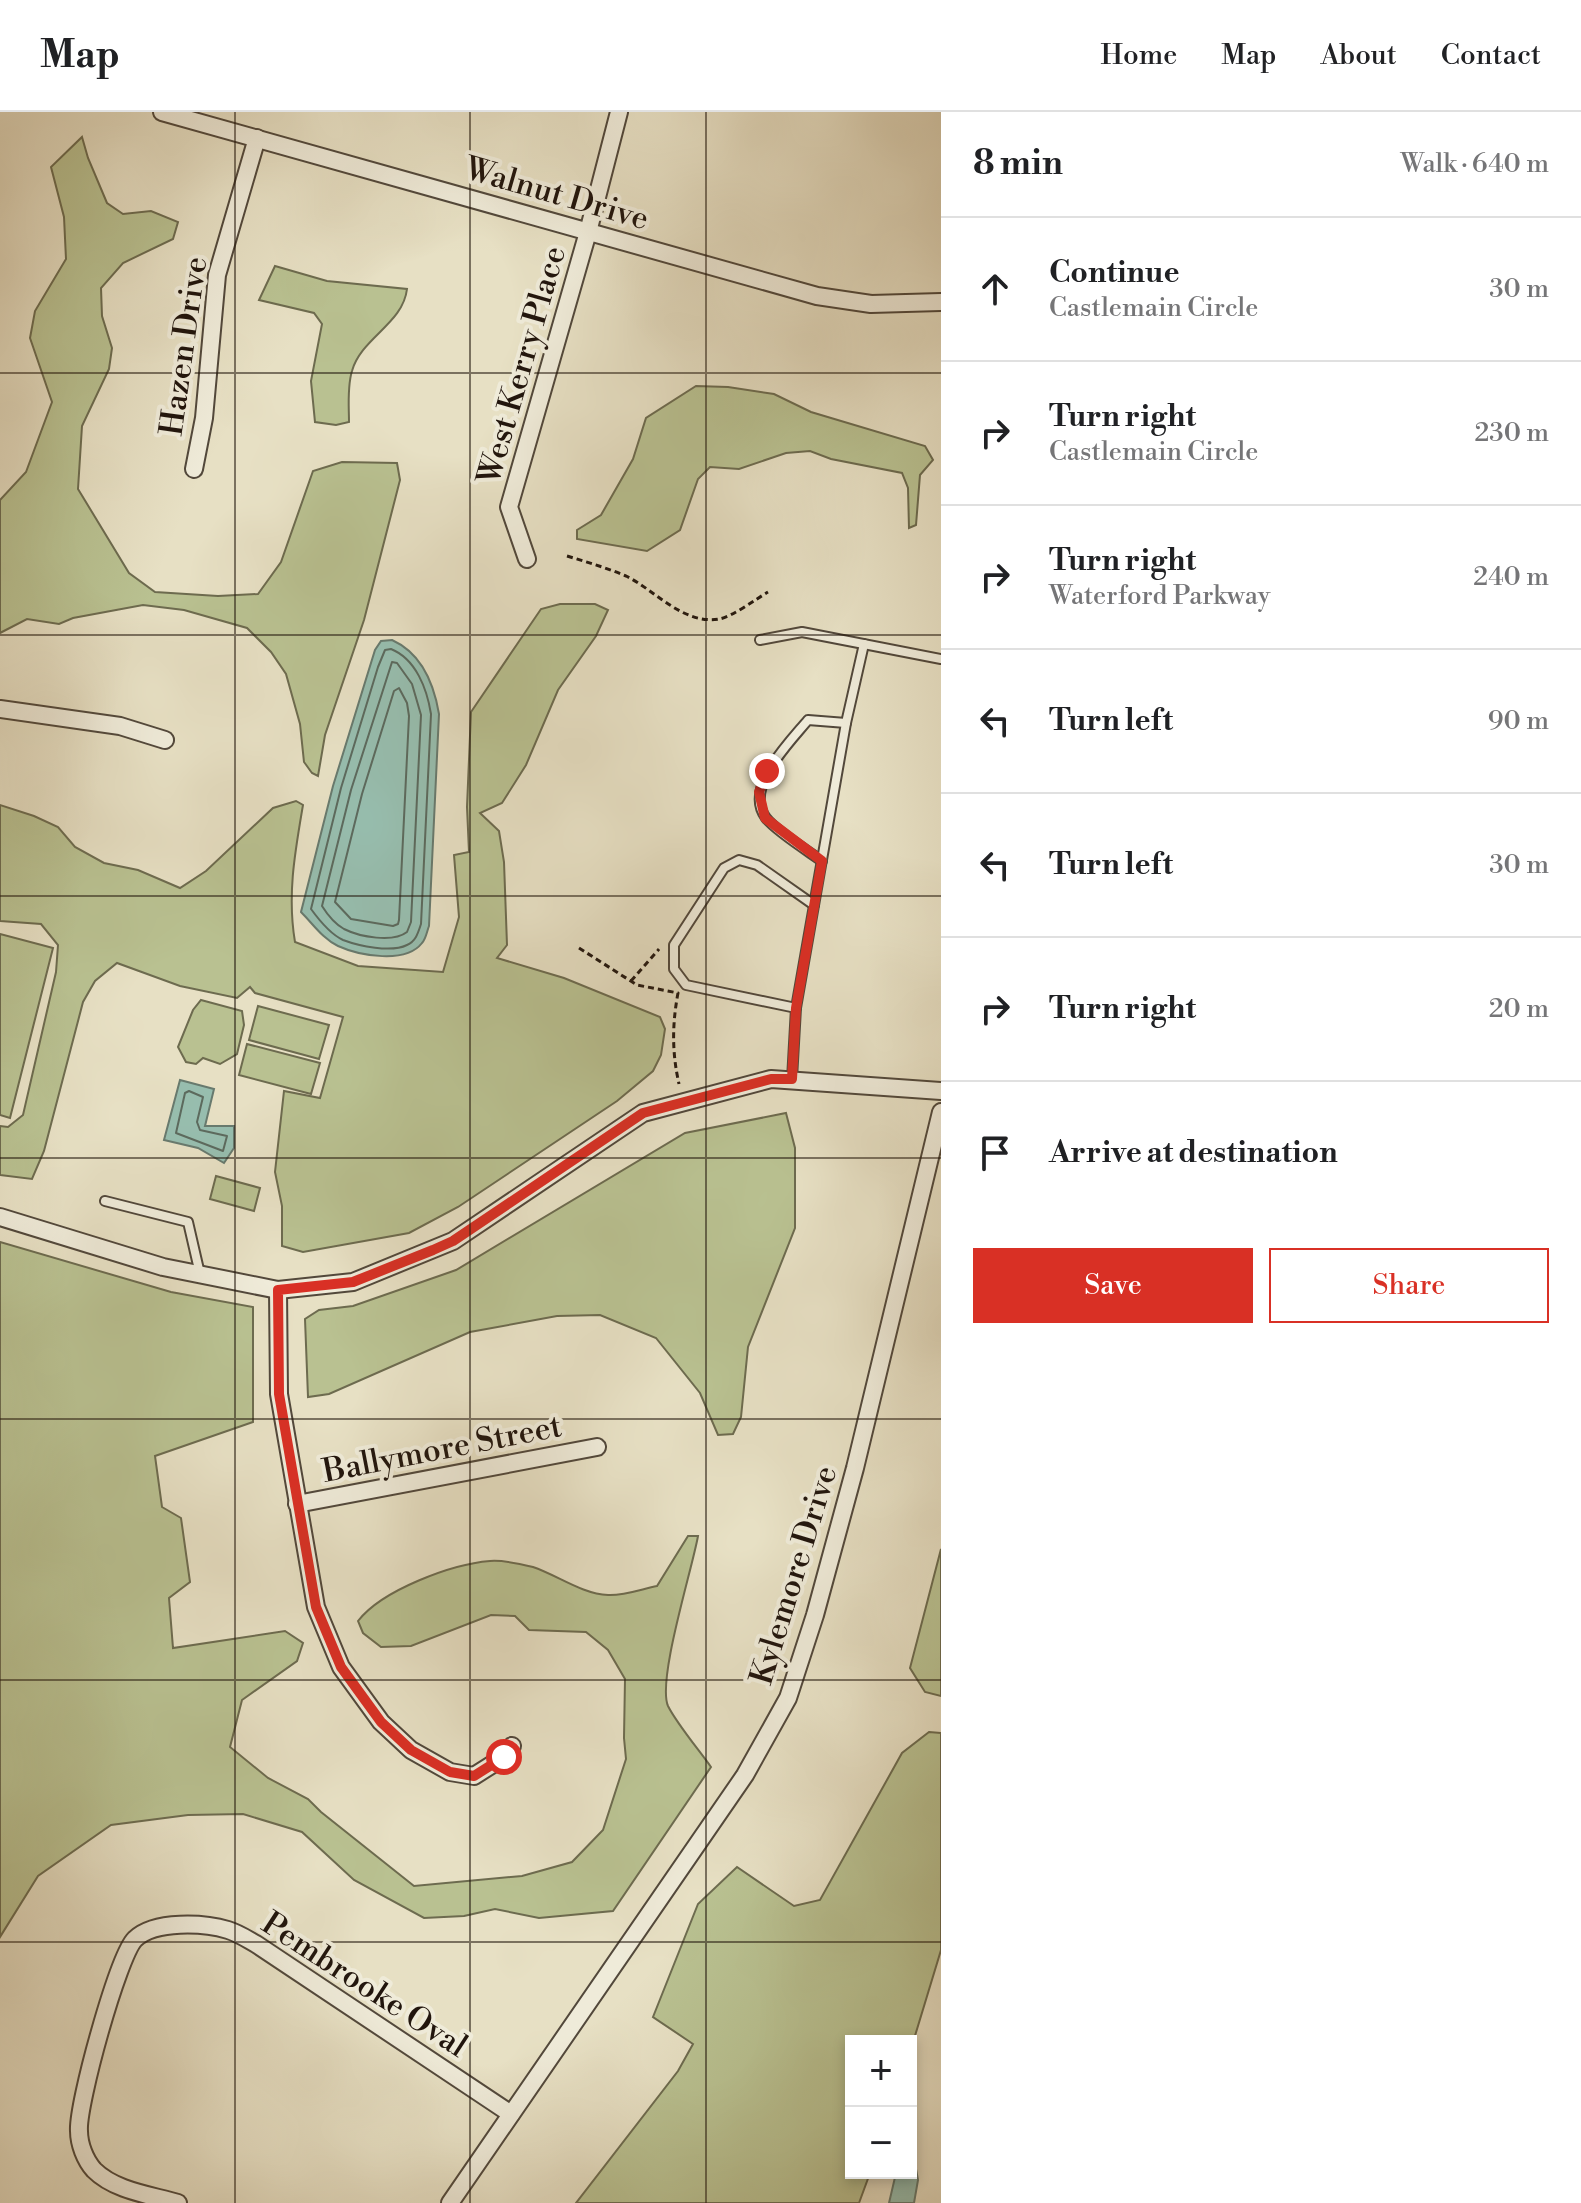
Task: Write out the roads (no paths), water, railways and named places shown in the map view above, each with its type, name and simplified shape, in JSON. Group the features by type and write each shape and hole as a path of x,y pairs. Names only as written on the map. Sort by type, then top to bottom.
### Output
{"street":[{"name":"Walnut Drive","path":"162,112 817,296 871,304 941,302"},
{"name":"West Kerry Place","path":"527,559 509,507 619,112"},
{"name":"Hazen Drive","path":"194,469 204,418 217,275 257,138"},
{"path":"0,709 120,726 165,740"},
{"path":"0,1217 163,1267 278,1290 353,1282 453,1241 643,1113 771,1079 941,1091"},
{"name":"Kylemore Drive","path":"450,2203 745,1775 788,1698 815,1615 855,1468 941,1112"},
{"path":"278,1290 279,1394 297,1504 316,1607 341,1667 381,1722 411,1750 450,1772 474,1776 504,1757 512,1746"},
{"name":"Ballymore Street","path":"297,1504 597,1447"},
{"name":"Pembrooke Oval","path":"178,2203 120,2187 94,2170 82,2151 79,2130 81,2104 119,1966 135,1939 161,1926 198,1925 230,1931 256,1944 511,2114"}],"lane":[{"path":"760,640 802,632 941,659"},
{"path":"792,1079 796,1008 846,723 864,644"},
{"path":"822,861 765,818 759,792 767,771 808,720 846,723"},
{"path":"796,1008 686,985 674,969 674,945 724,868 739,860 757,865 814,905"},
{"path":"105,1201 188,1222 200,1274"}],"water":[{"path":"392,640 418,661 434,692 439,714 429,926 415,950 382,956 338,946 301,912 333,786 375,650 381,641"},
{"path":"180,1080 214,1089 205,1126 234,1126 234,1148 224,1163 198,1148 164,1140"},
{"path":"917,2174 918,2180 914,2203 889,2203 895,2179 917,2179"}]}
